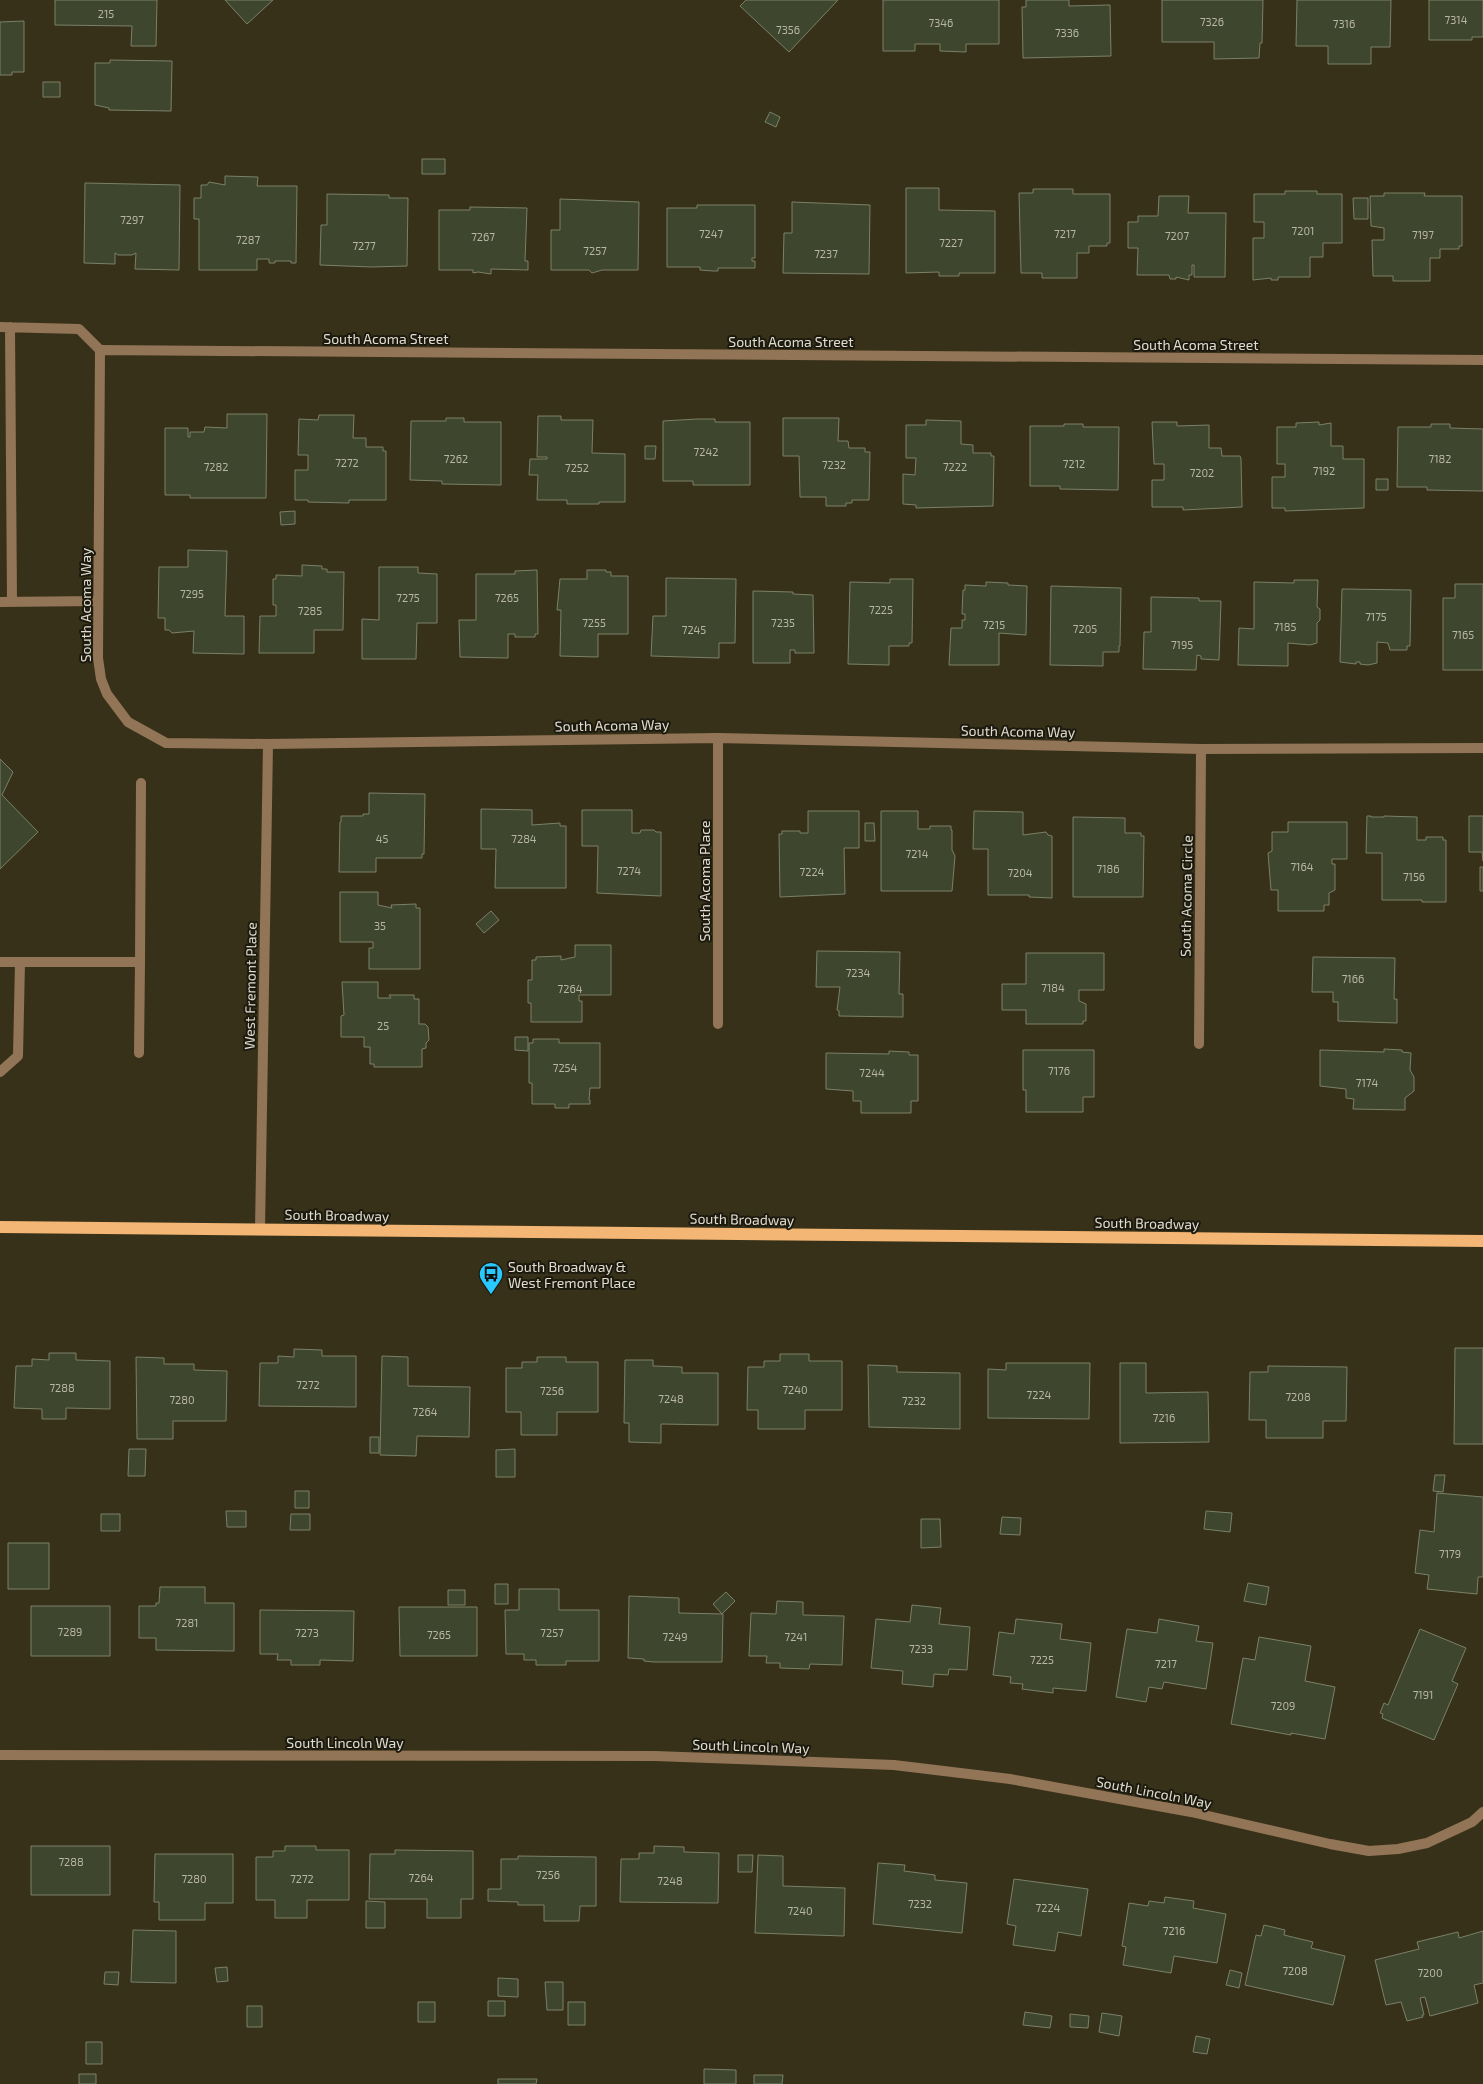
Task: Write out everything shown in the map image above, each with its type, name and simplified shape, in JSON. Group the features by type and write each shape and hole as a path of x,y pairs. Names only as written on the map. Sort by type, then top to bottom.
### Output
{"main road":[{"name":"South Broadway","path":"0,1227 1483,1241"}],"street":[{"path":"12,602 5,327 79,329 100,350"},
{"name":"South Acoma Street","path":"100,350 1483,360"},
{"name":"South Acoma Way","path":"100,350 98,658 101,679 107,694 128,722 166,743 268,744 718,738 1202,749 1483,748"},
{"path":"0,602 98,601"},
{"name":"South Acoma Place","path":"718,738 718,1024"},
{"name":"West Fremont Place","path":"260,1230 268,744"},
{"name":"South Acoma Circle","path":"1198,1044 1202,749"},
{"path":"139,1053 141,782"},
{"path":"0,962 140,962"},
{"path":"0,1072 18,1056 20,962"},
{"name":"South Lincoln Way","path":"0,1755 655,1756 894,1765 1010,1779 1191,1812 1330,1844 1369,1851 1398,1849 1427,1843 1472,1822 1483,1812"}],"building":[{"path":"55,0 157,0 156,46 131,46 132,26 55,25"},
{"path":"225,0 273,0 247,24"},
{"path":"746,0 838,0 789,52 740,6"},
{"path":"883,0 999,0 999,44 966,44 966,52 940,51 940,44 915,44 915,51 883,51"},
{"path":"1026,0 1069,0 1069,6 1110,5 1111,56 1023,58 1022,7 1026,7"},
{"path":"1162,0 1263,0 1262,43 1260,43 1259,58 1214,59 1214,42 1162,42"},
{"path":"1297,0 1391,0 1390,47 1371,47 1371,64 1328,64 1328,46 1296,46"},
{"path":"1429,0 1483,0 1483,37 1472,37 1472,40 1429,40"},
{"path":"24,21 24,72 0,75 0,22"},
{"path":"110,60 172,61 171,111 109,110 109,108 95,105 95,63 110,63"},
{"path":"43,82 60,82 60,97 43,97"},
{"path":"770,112 780,117 776,127 765,122"},
{"path":"422,159 445,159 445,174 422,174"},
{"path":"225,176 258,177 257,186 297,186 296,263 291,263 291,261 275,261 275,263 269,263 269,259 257,259 257,270 199,270 199,219 194,219 194,198 201,198 201,185 207,185 209,182 225,185"},
{"path":"85,183 180,185 179,270 135,269 136,253 132,255 118,255 115,253 115,264 84,263"},
{"path":"906,188 939,188 939,210 995,211 995,273 959,273 959,276 939,276 939,272 906,273"},
{"path":"1033,189 1073,189 1073,194 1110,194 1110,243 1107,243 1107,246 1089,246 1089,253 1077,253 1077,278 1042,278 1042,273 1021,273 1019,193 1033,193"},
{"path":"1285,191 1317,191 1317,194 1342,194 1342,243 1323,243 1323,257 1310,257 1310,277 1278,277 1278,280 1271,280 1271,278 1253,280 1253,238 1264,238 1264,222 1254,222 1254,194 1285,194"},
{"path":"1384,193 1425,193 1424,196 1462,196 1462,246 1459,246 1459,249 1440,249 1440,258 1430,258 1430,281 1393,281 1393,276 1373,276 1372,240 1384,240 1384,228 1371,226 1370,196 1384,196"},
{"path":"327,194 389,195 389,198 408,198 407,266 320,265 321,225 327,225"},
{"path":"1159,196 1189,196 1188,213 1226,213 1225,277 1194,277 1194,265 1192,265 1192,275 1189,275 1189,280 1176,277 1176,279 1170,279 1169,275 1137,275 1138,248 1128,248 1128,222 1138,222 1138,216 1158,216"},
{"path":"1353,198 1368,198 1368,219 1354,219"},
{"path":"560,199 639,202 638,270 602,270 592,273 589,270 551,270 551,230 560,230"},
{"path":"792,202 870,205 869,274 783,273 784,233 792,233"},
{"path":"697,205 755,205 755,258 752,258 752,261 755,261 755,268 718,268 718,271 713,271 700,270 700,267 667,267 667,208 697,208"},
{"path":"470,207 527,208 525,261 528,261 528,270 491,269 491,274 473,273 473,270 439,270 439,210 470,210"},
{"path":"227,414 267,414 266,498 190,498 190,495 165,495 165,428 188,428 188,437 190,437 190,432 204,432 205,427 227,428"},
{"path":"319,415 354,415 353,438 366,438 366,447 383,447 383,451 386,451 386,500 349,500 349,503 295,500 295,470 308,470 308,455 298,455 299,419 318,420"},
{"path":"538,416 561,416 561,420 593,420 592,453 625,454 625,502 567,504 567,500 537,500 538,475 529,475 530,459 547,459 547,457 537,457"},
{"path":"446,418 464,418 464,422 501,422 501,485 442,484 442,481 410,480 411,421 446,421"},
{"path":"783,418 839,418 838,441 848,441 849,448 865,448 865,452 870,452 869,500 852,500 852,503 846,503 846,506 826,506 826,497 800,497 799,456 783,456"},
{"path":"715,419 715,422 750,422 750,485 693,485 693,481 663,481 663,421"},
{"path":"926,420 961,421 961,444 973,445 973,453 991,453 991,456 994,456 993,506 916,508 916,505 903,504 903,474 915,475 916,458 906,458 906,425 926,425"},
{"path":"1152,422 1177,422 1177,426 1209,425 1209,448 1221,448 1222,456 1240,456 1242,507 1183,510 1183,507 1152,507 1152,480 1164,480 1164,464 1154,464"},
{"path":"1319,422 1319,425 1331,423 1331,446 1343,446 1343,459 1364,459 1364,508 1285,511 1285,508 1272,508 1272,477 1285,477 1285,464 1277,464 1277,427 1296,427 1296,423"},
{"path":"1064,424 1083,424 1083,427 1119,427 1118,490 1060,489 1060,486 1030,486 1030,426 1064,426"},
{"path":"1431,424 1450,424 1450,428 1483,429 1483,491 1427,490 1427,487 1397,487 1398,427 1431,427"},
{"path":"645,446 656,446 655,459 645,459"},
{"path":"1376,479 1388,479 1388,490 1376,490"},
{"path":"295,511 295,524 281,525 280,512"},
{"path":"188,550 227,551 225,616 244,616 244,654 193,653 194,631 172,633 169,630 165,630 165,618 158,618 159,567 188,567"},
{"path":"302,565 322,566 322,569 327,569 327,572 344,572 343,630 314,630 314,653 259,653 260,616 276,616 276,605 273,605 273,579 276,579 276,575 302,576"},
{"path":"379,567 418,567 418,573 437,574 437,623 417,623 416,659 362,659 362,619 379,620"},
{"path":"537,570 538,634 535,634 535,637 515,637 515,634 508,634 508,658 460,657 459,620 476,620 476,574 515,574 515,571"},
{"path":"587,570 606,570 606,572 611,572 611,576 628,576 628,634 598,634 598,657 560,656 561,610 557,610 560,579 587,579"},
{"path":"666,578 736,579 735,643 719,643 719,658 651,656 653,616 666,616"},
{"path":"890,579 913,579 912,643 909,643 909,646 889,646 889,665 848,664 850,582 890,583"},
{"path":"1294,580 1318,580 1317,607 1320,609 1320,620 1317,623 1317,643 1310,645 1288,643 1288,666 1238,665 1239,628 1254,629 1254,582 1294,583"},
{"path":"986,582 1027,586 1026,635 999,633 999,665 949,665 951,628 962,628 962,620 965,620 965,614 962,614 965,585 986,586"},
{"path":"1455,584 1483,584 1483,670 1443,670 1443,598 1455,598"},
{"path":"1051,586 1121,588 1119,652 1103,652 1103,666 1050,665"},
{"path":"1342,589 1411,590 1410,646 1407,646 1407,650 1390,650 1388,643 1377,642 1377,663 1368,665 1360,664 1360,662 1356,662 1356,664 1340,662"},
{"path":"753,591 793,592 793,594 813,595 814,653 795,653 795,650 790,650 790,663 753,663"},
{"path":"1151,597 1199,598 1199,601 1221,601 1219,660 1201,659 1201,656 1197,655 1196,670 1143,669 1144,632 1151,632"},
{"path":"0,759 13,772 2,795 38,832 0,869"},
{"path":"369,793 425,794 424,854 422,854 422,858 376,858 376,872 339,872 341,816 363,816 363,814 369,814"},
{"path":"481,809 532,810 532,825 560,823 560,826 566,826 566,888 495,888 496,849 481,849"},
{"path":"582,810 632,810 632,833 640,833 641,830 661,832 661,896 597,893 598,846 582,846"},
{"path":"808,811 859,811 859,848 844,848 845,894 780,897 779,834 782,834 782,831 808,833"},
{"path":"881,811 918,811 918,829 930,829 930,826 951,826 952,850 955,856 952,891 881,891"},
{"path":"974,811 1023,812 1023,835 1046,832 1052,836 1052,898 1029,897 1029,895 988,895 988,849 973,849"},
{"path":"1367,816 1417,817 1417,840 1426,840 1426,837 1443,837 1443,840 1446,840 1446,902 1382,900 1382,853 1366,853"},
{"path":"1469,816 1483,816 1483,861 1482,852 1469,852"},
{"path":"1073,817 1125,818 1125,833 1141,833 1141,836 1144,836 1143,897 1073,897"},
{"path":"1288,822 1347,822 1347,859 1332,859 1332,864 1335,864 1335,890 1329,893 1329,905 1324,905 1324,911 1278,911 1278,890 1271,890 1268,853 1272,851 1272,832 1288,832"},
{"path":"865,823 874,823 875,841 865,841"},
{"path":"1480,867 1483,867 1483,891 1480,891"},
{"path":"340,892 378,892 378,905 392,908 391,905 416,904 416,908 420,908 420,969 369,969 369,948 373,948 373,942 340,942"},
{"path":"491,911 499,920 484,933 476,924"},
{"path":"575,945 611,945 611,995 579,995 579,1001 582,1001 582,1022 531,1022 531,1003 528,1003 528,980 532,980 532,960 536,960 536,957 561,956 561,960 575,957"},
{"path":"817,951 900,952 899,994 903,994 903,1017 839,1016 839,1011 837,1010 840,987 816,987"},
{"path":"1026,953 1104,953 1104,990 1079,990 1079,1001 1086,1004 1086,1021 1083,1021 1083,1024 1026,1024 1026,1010 1002,1010 1002,984 1026,984"},
{"path":"1313,957 1395,958 1394,999 1397,999 1397,1023 1338,1021 1338,1002 1333,1002 1333,992 1312,992"},
{"path":"342,982 378,982 378,998 391,998 389,995 414,995 414,999 419,999 419,1024 425,1024 428,1027 429,1040 426,1043 426,1048 422,1049 422,1067 374,1067 374,1064 370,1064 370,1047 364,1047 364,1037 341,1037 341,1016 344,1015"},
{"path":"515,1037 528,1037 528,1051 515,1050"},
{"path":"533,1039 559,1039 559,1043 600,1043 600,1088 590,1088 590,1104 569,1104 569,1108 555,1108 555,1104 532,1104 532,1083 529,1083 529,1043 533,1043"},
{"path":"1384,1049 1402,1050 1402,1052 1411,1053 1410,1070 1414,1077 1414,1091 1405,1098 1405,1110 1353,1109 1354,1099 1346,1098 1346,1089 1320,1086 1320,1050 1384,1052"},
{"path":"1023,1050 1094,1050 1094,1097 1083,1097 1083,1112 1026,1112 1026,1090 1023,1090"},
{"path":"889,1051 909,1052 909,1055 918,1055 918,1101 911,1101 911,1113 861,1113 861,1101 853,1101 853,1091 826,1089 826,1053 889,1054"},
{"path":"1455,1348 1483,1348 1483,1444 1454,1444"},
{"path":"294,1349 322,1350 322,1356 356,1356 356,1407 259,1406 260,1363 278,1363 278,1356 294,1357"},
{"path":"49,1353 76,1353 76,1360 110,1361 110,1409 66,1408 66,1419 42,1419 42,1409 14,1408 16,1366 32,1366 32,1359 49,1360"},
{"path":"780,1354 809,1354 809,1361 842,1361 842,1410 805,1410 805,1429 758,1429 758,1410 747,1410 748,1367 764,1367 764,1361 780,1361"},
{"path":"382,1356 408,1357 408,1386 470,1387 469,1437 417,1436 416,1456 380,1455"},
{"path":"136,1357 164,1358 164,1364 194,1364 194,1370 227,1371 226,1421 173,1421 173,1439 137,1439"},
{"path":"537,1357 566,1357 566,1362 598,1362 598,1412 557,1412 557,1435 521,1435 521,1412 506,1412 506,1368 522,1368 522,1362 537,1362"},
{"path":"625,1360 653,1360 653,1366 682,1367 682,1373 718,1373 718,1425 661,1424 661,1443 629,1442 629,1423 624,1423"},
{"path":"1006,1363 1090,1363 1089,1419 988,1418 988,1369 1006,1370"},
{"path":"1120,1363 1146,1363 1146,1393 1208,1392 1209,1442 1120,1443"},
{"path":"868,1365 897,1366 897,1372 960,1373 960,1429 869,1427"},
{"path":"1268,1366 1347,1367 1346,1421 1323,1421 1323,1438 1266,1438 1266,1420 1249,1420 1250,1372 1268,1372"},
{"path":"370,1437 379,1437 379,1453 370,1453"},
{"path":"129,1449 146,1449 145,1476 128,1476"},
{"path":"515,1449 515,1477 496,1477 496,1450"},
{"path":"1435,1475 1445,1475 1443,1492 1433,1491"},
{"path":"295,1491 309,1491 309,1508 295,1508"},
{"path":"1437,1493 1483,1497 1483,1577 1478,1577 1477,1594 1427,1589 1429,1575 1415,1573 1420,1530 1434,1532"},
{"path":"226,1511 246,1511 246,1527 227,1527"},
{"path":"1206,1511 1232,1513 1230,1532 1204,1529"},
{"path":"101,1514 120,1514 120,1531 101,1531"},
{"path":"291,1514 310,1514 310,1530 290,1530"},
{"path":"1002,1517 1021,1518 1020,1535 1000,1534"},
{"path":"921,1519 940,1519 941,1547 921,1548"},
{"path":"8,1543 49,1543 49,1589 8,1589"},
{"path":"1248,1583 1269,1587 1266,1605 1244,1601"},
{"path":"495,1584 508,1584 508,1604 495,1604"},
{"path":"160,1587 205,1587 205,1603 234,1603 234,1651 156,1650 156,1638 139,1638 139,1606 156,1606 156,1603 159,1603"},
{"path":"519,1589 559,1589 559,1610 599,1610 599,1661 566,1661 566,1665 536,1665 536,1660 524,1660 524,1654 506,1654 505,1610 519,1610"},
{"path":"448,1590 465,1590 465,1605 448,1605"},
{"path":"726,1592 735,1601 722,1614 713,1604"},
{"path":"629,1596 679,1598 679,1613 723,1614 722,1662 653,1662 644,1661 644,1659 628,1658"},
{"path":"777,1601 803,1602 803,1615 844,1616 842,1665 810,1664 809,1669 780,1668 780,1663 766,1663 767,1656 749,1656 751,1613 776,1614"},
{"path":"912,1605 941,1608 939,1624 970,1627 967,1670 949,1669 948,1675 934,1674 933,1687 902,1684 903,1671 871,1668 876,1619 910,1622"},
{"path":"31,1606 110,1606 110,1656 31,1656"},
{"path":"399,1607 477,1607 477,1656 400,1656"},
{"path":"260,1610 354,1611 353,1661 320,1660 320,1665 291,1665 291,1660 277,1660 278,1654 260,1654"},
{"path":"1016,1619 1062,1624 1060,1639 1091,1643 1086,1691 1053,1688 1053,1693 1022,1689 1023,1684 1010,1683 1011,1677 993,1675 999,1632 1014,1634"},
{"path":"1159,1619 1199,1626 1196,1641 1213,1643 1206,1689 1164,1682 1162,1689 1149,1687 1146,1702 1116,1697 1127,1629 1157,1633"},
{"path":"1420,1629 1466,1648 1452,1681 1458,1684 1434,1740 1382,1718 1383,1714 1380,1713 1384,1703 1388,1705"},
{"path":"1259,1637 1311,1646 1305,1681 1335,1687 1325,1739 1231,1724 1243,1658 1255,1660"},
{"path":"31,1846 110,1846 110,1895 31,1895"},
{"path":"285,1846 316,1846 316,1850 349,1850 349,1900 307,1900 307,1918 275,1918 275,1900 256,1900 256,1857 273,1857 273,1851 285,1851"},
{"path":"654,1846 684,1847 684,1852 719,1853 718,1903 620,1902 621,1859 639,1859 639,1853 654,1853"},
{"path":"395,1850 473,1851 473,1899 461,1899 461,1918 427,1918 427,1899 369,1899 370,1854 395,1854"},
{"path":"155,1854 233,1854 233,1903 205,1903 205,1920 159,1920 159,1902 154,1902"},
{"path":"738,1855 753,1855 752,1872 738,1872"},
{"path":"758,1855 783,1856 783,1886 845,1888 844,1936 755,1933"},
{"path":"518,1856 596,1857 596,1906 580,1906 579,1921 544,1921 544,1905 518,1905 518,1902 488,1901 488,1889 501,1889 501,1859 518,1859"},
{"path":"878,1863 905,1865 904,1871 935,1875 935,1880 967,1883 962,1933 873,1924"},
{"path":"1014,1879 1088,1889 1081,1936 1058,1932 1055,1951 1013,1945 1016,1926 1007,1924"},
{"path":"1165,1897 1194,1901 1193,1908 1226,1914 1217,1963 1174,1956 1171,1973 1123,1965 1126,1947 1122,1946 1129,1903 1148,1906 1149,1901 1164,1903"},
{"path":"366,1901 385,1902 385,1928 366,1928"},
{"path":"1264,1925 1285,1930 1284,1935 1313,1942 1311,1948 1345,1956 1333,2005 1245,1985 1256,1935 1261,1936"},
{"path":"133,1930 176,1931 176,1983 131,1982"},
{"path":"1483,1931 1483,1983 1474,1985 1478,2003 1430,2016 1425,1997 1420,1998 1423,2017 1407,2021 1401,2002 1386,2005 1375,1960 1419,1949 1417,1942 1458,1932 1459,1938"},
{"path":"227,1967 228,1981 217,1982 215,1968"},
{"path":"1230,1970 1242,1973 1239,1988 1226,1985"},
{"path":"105,1972 119,1972 118,1985 104,1984"},
{"path":"498,1978 518,1979 518,1997 498,1996"},
{"path":"545,1982 563,1982 563,2010 547,2010"},
{"path":"488,2001 505,2001 505,2016 488,2016"},
{"path":"418,2002 435,2002 435,2022 418,2022"},
{"path":"568,2002 585,2002 585,2025 568,2025"},
{"path":"247,2006 262,2006 262,2027 247,2027"},
{"path":"1025,2012 1052,2016 1050,2028 1023,2025"},
{"path":"1102,2013 1122,2016 1119,2036 1099,2032"},
{"path":"1070,2014 1089,2016 1088,2028 1070,2027"},
{"path":"1196,2036 1210,2039 1207,2054 1193,2052"},
{"path":"86,2042 102,2042 102,2064 86,2064"},
{"path":"704,2069 736,2070 736,2084 704,2084"},
{"path":"79,2074 96,2074 96,2084 79,2084"},
{"path":"754,2075 783,2075 782,2084 754,2084"},
{"path":"498,2079 537,2079 536,2084 498,2084"}],"place":[{"name":"South Broadway & West Fremont Place","path":"491,1295"}]}
